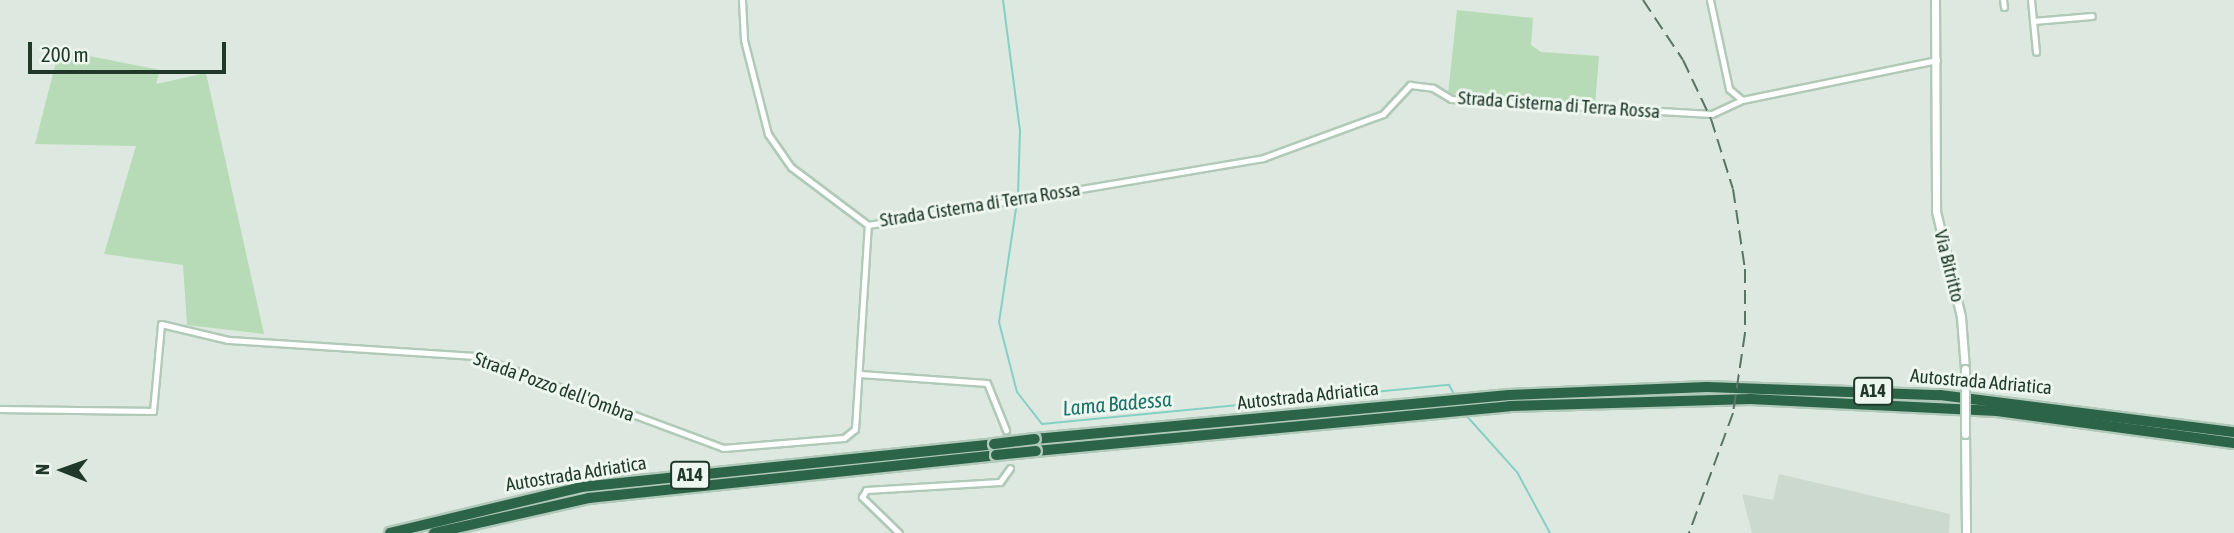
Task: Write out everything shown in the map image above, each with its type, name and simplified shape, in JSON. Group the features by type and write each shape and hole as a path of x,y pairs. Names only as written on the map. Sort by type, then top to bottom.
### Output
{"highway":[{"name":"Autostrada Adriatica","path":"390,533 581,488 995,449 1036,451 1447,412 1510,401 1660,388 1844,390 2040,404 2234,432"},
{"name":"Autostrada Adriatica","path":"434,533 589,498 995,449 1035,439 1446,400 1750,398 1897,404 2090,421 2234,443"}],"main road":[{"name":"Via Bitritto","path":"1935,0 1936,211 1961,317 1965,369 1966,533"}],"street":[{"path":"742,0 744,40 768,134 791,167 867,225"},
{"path":"1710,0 1729,89 1742,100"},
{"path":"2031,0 2036,52"},
{"path":"2033,21 2092,16"},
{"name":"Strada Cisterna di Terra Rossa","path":"867,225 1263,158 1383,114 1410,85 1433,88 1451,99 1692,115 1724,112 1742,100 1937,60"},
{"name":"Strada Pozzo dell'Ombra","path":"0,410 153,411 160,324 228,341 476,356 733,449 852,435 860,374 867,225"},
{"path":"860,374 987,383 1006,430"},
{"path":"899,533 862,497 866,490 1000,482 1010,468"}],"shaded area":[{"path":"1779,474 1950,514 1949,533 1752,533 1742,494 1773,500"}],"green space":[{"path":"1457,10 1533,18 1531,45 1541,52 1599,56 1595,105 1448,94"},
{"path":"59,50 160,70 156,84 206,73 264,334 187,325 183,265 104,254 136,146 35,144"}],"waterway":[{"name":"Lama Badessa","path":"1003,0 1020,131 1018,196"},
{"name":"Lama Badessa","path":"1017,202 999,322 1017,392 1042,424 1449,385 1455,396"},
{"name":"Lama Badessa","path":"1464,413 1517,472 1550,533"}],"railway":[{"path":"1643,0 1683,60 1711,119 1733,189 1745,269 1745,333 1733,413 1689,533"}]}
